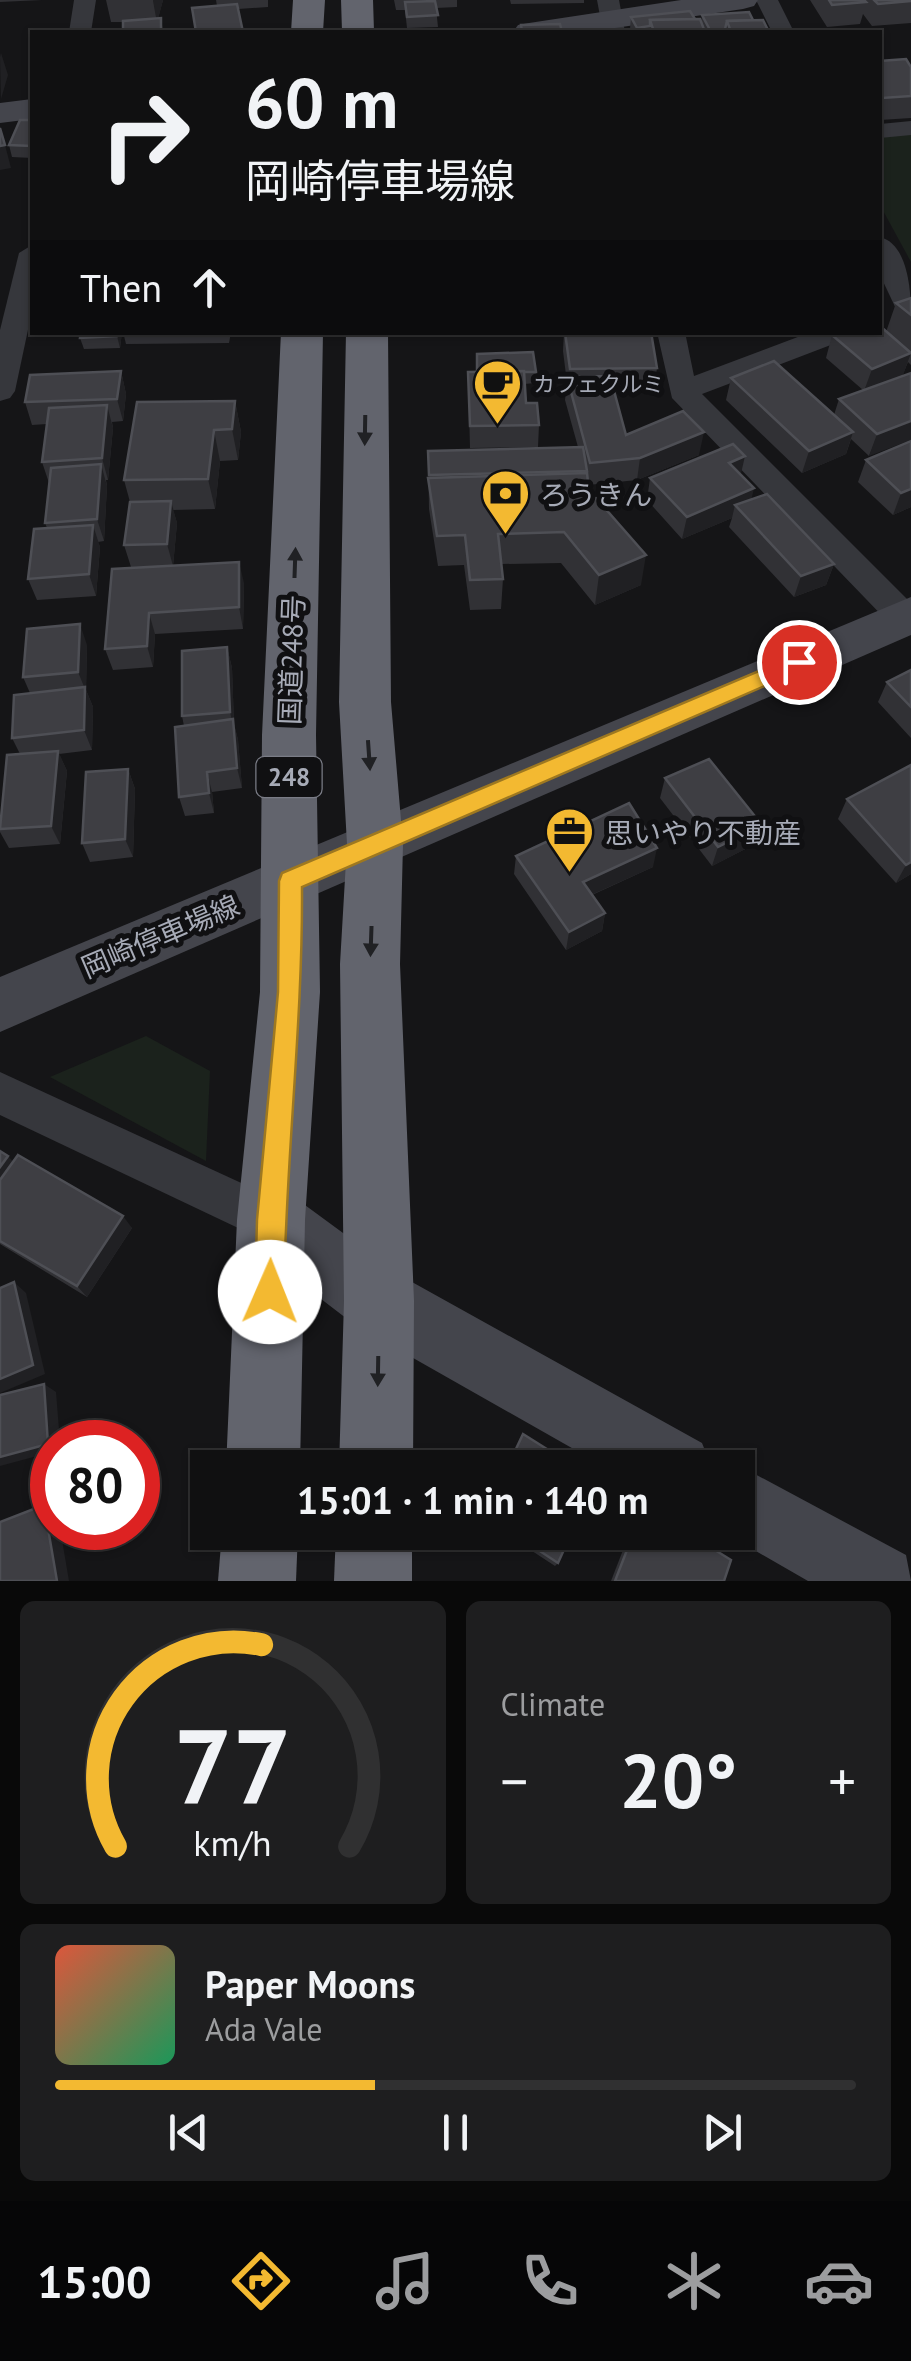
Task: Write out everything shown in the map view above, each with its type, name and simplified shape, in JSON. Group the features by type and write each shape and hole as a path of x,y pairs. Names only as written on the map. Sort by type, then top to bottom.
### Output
{"highway":[{"path":"307,30 308,0"},
{"path":"358,0 358,30"},
{"name":"国道248号","path":"264,1450 271,1220 290,992 289,736 302,335"},
{"path":"367,335 365,702 374,844 370,964 379,1301 376,1450"},
{"path":"257,1581 259,1550"},
{"path":"373,1581 374,1550"}],"main road":[{"path":"540,30 743,0"},
{"path":"0,113 30,109"},
{"name":"岡崎停車場線","path":"0,1004 908,616"},
{"path":"271,1220 379,1301 645,1450"},
{"path":"755,1511 880,1581"}],"street":[{"path":"80,30 86,0"},
{"path":"767,0 782,30"},
{"path":"882,132 911,128"},
{"path":"882,249 909,307 882,317"},
{"path":"0,390 30,261"},
{"path":"671,335 682,391 908,616"},
{"path":"682,391 832,335"},
{"path":"0,1093 271,1220"}],"shaded area":[{"path":"911,134 911,262 882,209 882,137"},
{"path":"146,1036 210,1071 206,1161 50,1077"}],"building":[{"path":"829,0 864,0 866,2 832,5"},
{"path":"874,0 911,0 911,1 878,4"},
{"path":"435,1 438,15 407,17 405,2"},
{"path":"237,4 243,30 196,30 192,8"},
{"path":"690,11 695,19 650,20 650,26 637,28 631,17"},
{"path":"749,12 753,20 727,21 725,29 710,30 702,15"},
{"path":"161,18 161,30 123,30 123,21"},
{"path":"700,19 704,30 653,30 650,20"},
{"path":"763,20 768,30 730,30 727,21"},
{"path":"560,24 562,30 522,30 521,25"},
{"path":"906,59 911,67 911,96 882,98 882,61"},
{"path":"20,120 30,120 30,146 9,145"},
{"path":"911,298 911,315 896,303"},
{"path":"882,328 911,353 872,369 832,335 882,335"},
{"path":"80,335 117,335 117,336 80,338"},
{"path":"565,335 652,335 657,368 570,369"},
{"path":"533,352 536,372 477,372 477,354"},
{"path":"774,361 853,432 809,451 731,378"},
{"path":"121,371 117,399 25,402 30,375"},
{"path":"524,371 526,403 537,403 539,425 470,426 468,372"},
{"path":"911,373 911,421 877,434 839,399"},
{"path":"610,376 626,435 683,411 704,432 640,458 590,463 567,377"},
{"path":"235,401 232,429 214,430 208,479 124,480 137,402"},
{"path":"107,405 102,458 42,462 49,408"},
{"path":"911,441 911,489 901,493 866,460"},
{"path":"733,444 745,456 729,463 754,488 687,517 650,478"},
{"path":"583,447 587,471 429,475 428,451"},
{"path":"101,464 97,519 45,523 51,468"},
{"path":"587,473 590,501 596,498 646,555 599,575 564,532 498,534 503,579 470,580 465,535 437,536 428,478"},
{"path":"767,494 834,564 801,576 735,505"},
{"path":"171,501 167,544 124,545 130,502"},
{"path":"93,525 89,574 28,579 34,529"},
{"path":"239,562 239,607 149,613 147,646 105,649 112,569"},
{"path":"80,624 78,672 23,677 27,629"},
{"path":"227,647 230,712 182,716 182,651"},
{"path":"911,670 911,707 887,682"},
{"path":"85,687 84,730 12,738 14,695"},
{"path":"233,719 237,768 207,772 209,793 179,797 175,727"},
{"path":"58,751 51,826 0,829 7,755"},
{"path":"709,759 762,825 718,847 665,778"},
{"path":"911,765 911,862 906,865 847,799"},
{"path":"128,769 125,839 82,843 86,772"},
{"path":"629,803 657,848 583,882 605,913 569,932 516,856"},
{"path":"0,1151 8,1156 0,1167"},
{"path":"18,1155 123,1216 77,1286 0,1241 0,1180"},
{"path":"14,1282 33,1365 0,1379 0,1288"},
{"path":"44,1384 46,1420 30,1420 30,1449 0,1457 0,1395"},
{"path":"523,1434 548,1450 515,1450"},
{"path":"30,1510 30,1550 52,1550 57,1581 0,1581 0,1522"},
{"path":"538,1550 564,1550 558,1563"},
{"path":"627,1550 715,1550 731,1560 724,1581 615,1581"}],"place":[{"name":"カフェクルミ","path":"498,426"},
{"name":"ろうきん","path":"505,536"},
{"name":"思いやり不動産","path":"570,874"}],"route":[{"path":"270,1292 271,1220 290,992 290,881 799,662"}]}
